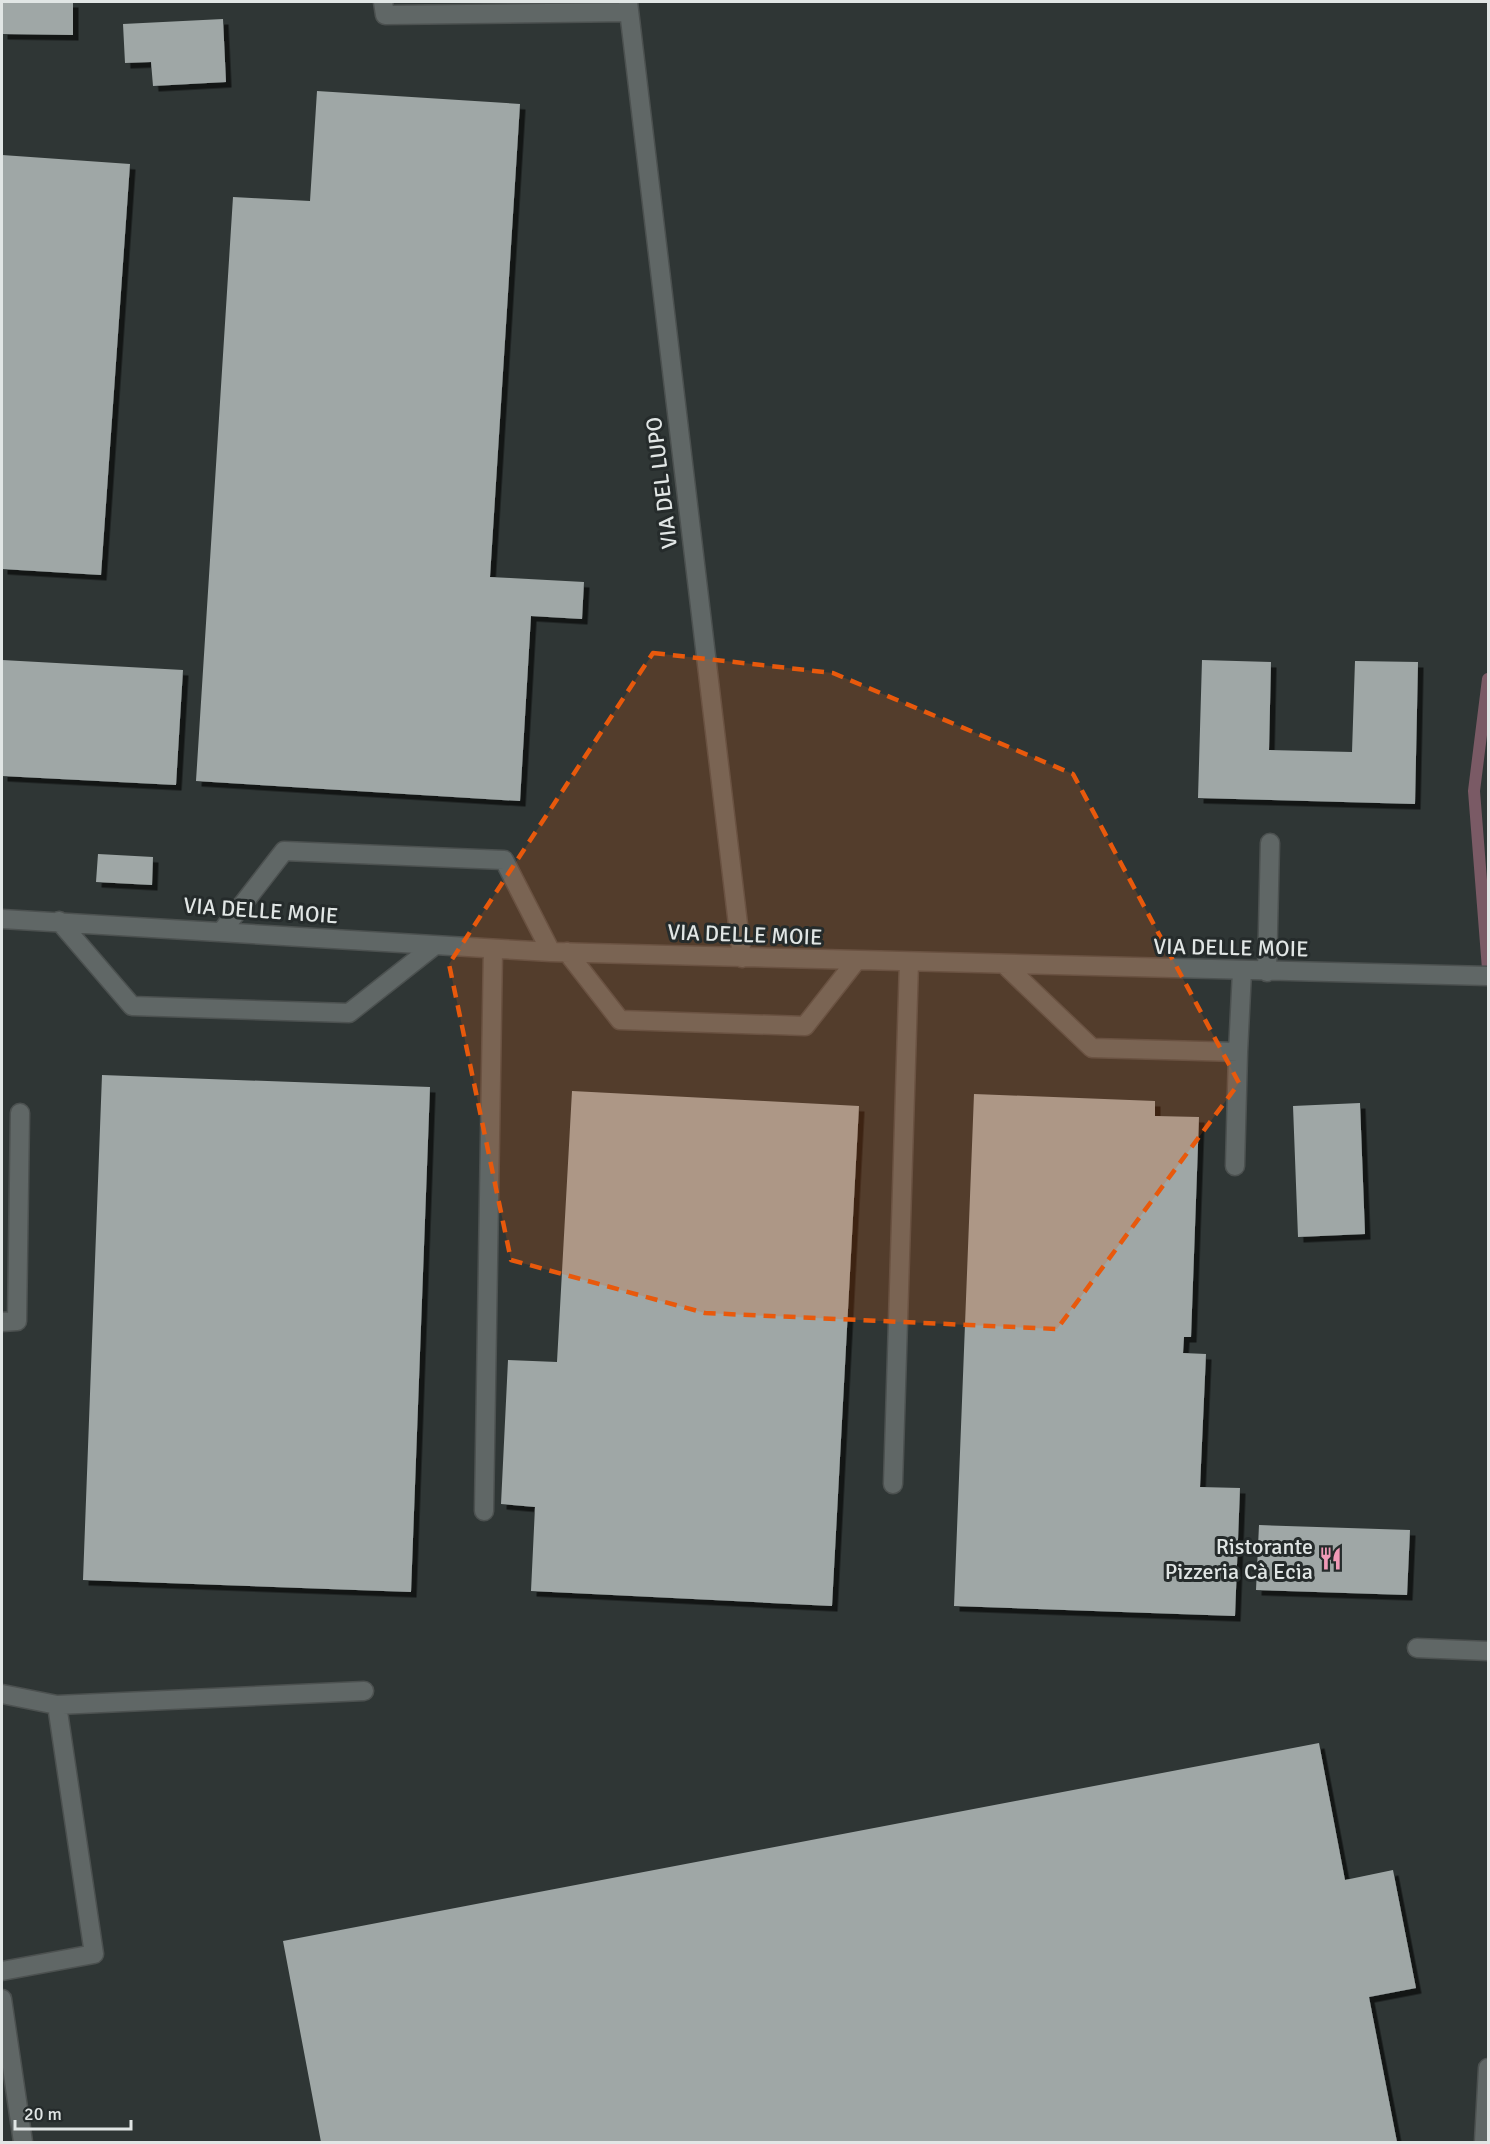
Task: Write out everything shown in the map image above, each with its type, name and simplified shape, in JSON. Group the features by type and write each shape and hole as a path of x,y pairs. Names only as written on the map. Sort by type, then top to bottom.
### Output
{"street":[{"path":"383,2 385,15 629,7"},
{"name":"VIA DEL LUPO","path":"629,7 742,958"},
{"path":"1267,972 1270,843"},
{"path":"222,931 284,851 504,860 559,952 620,1020 805,1026 856,961"},
{"name":"VIA DELLE MOIE","path":"2,919 559,952 1488,976"},
{"path":"59,921 132,1006 349,1013 434,946"},
{"path":"484,1511 493,949"},
{"path":"893,1484 909,962"},
{"path":"1005,965 1092,1048 1239,1053"},
{"path":"1235,1166 1242,971"},
{"path":"2,1322 18,1321 20,1113"},
{"path":"1417,1648 1488,1651"},
{"path":"2,1694 57,1705 364,1691"},
{"path":"2,1971 94,1954 57,1705"},
{"path":"2,1998 23,2142"},
{"path":"1484,2142 1488,2068"}],"highlighted area":[{"path":"653,653 833,673 1073,774 1239,1083 1057,1329 705,1313 511,1260 449,964"}],"building":[{"path":"2,2 73,2 73,35 2,34"},
{"path":"223,19 226,82 153,86 151,62 125,63 123,24"},
{"path":"317,91 520,104 490,577 584,582 582,619 531,616 520,801 196,781 233,197 310,201"},
{"path":"2,155 130,164 101,575 2,569"},
{"path":"2,660 183,670 176,785 2,776"},
{"path":"1202,660 1271,662 1269,750 1352,752 1355,661 1418,662 1415,804 1198,798"},
{"path":"98,854 153,857 152,885 96,882"},
{"path":"102,1075 430,1087 411,1592 83,1580"},
{"path":"572,1091 859,1106 832,1606 531,1591 535,1507 501,1504 508,1360 557,1362"},
{"path":"974,1094 1155,1101 1155,1116 1199,1117 1191,1337 1184,1337 1183,1353 1206,1354 1200,1487 1240,1488 1235,1616 954,1606"},
{"path":"1360,1103 1365,1234 1298,1237 1293,1106"},
{"path":"1259,1525 1410,1530 1407,1595 1256,1590"},
{"path":"1319,1743 1345,1880 1393,1870 1416,1988 1369,1997 1397,2142 321,2142 283,1941"}],"waterway":[{"path":"1488,679 1474,791 1488,969"}],"place":[{"name":"Ristorante Pizzeria Cà Ecia","path":"1331,1559"}]}
